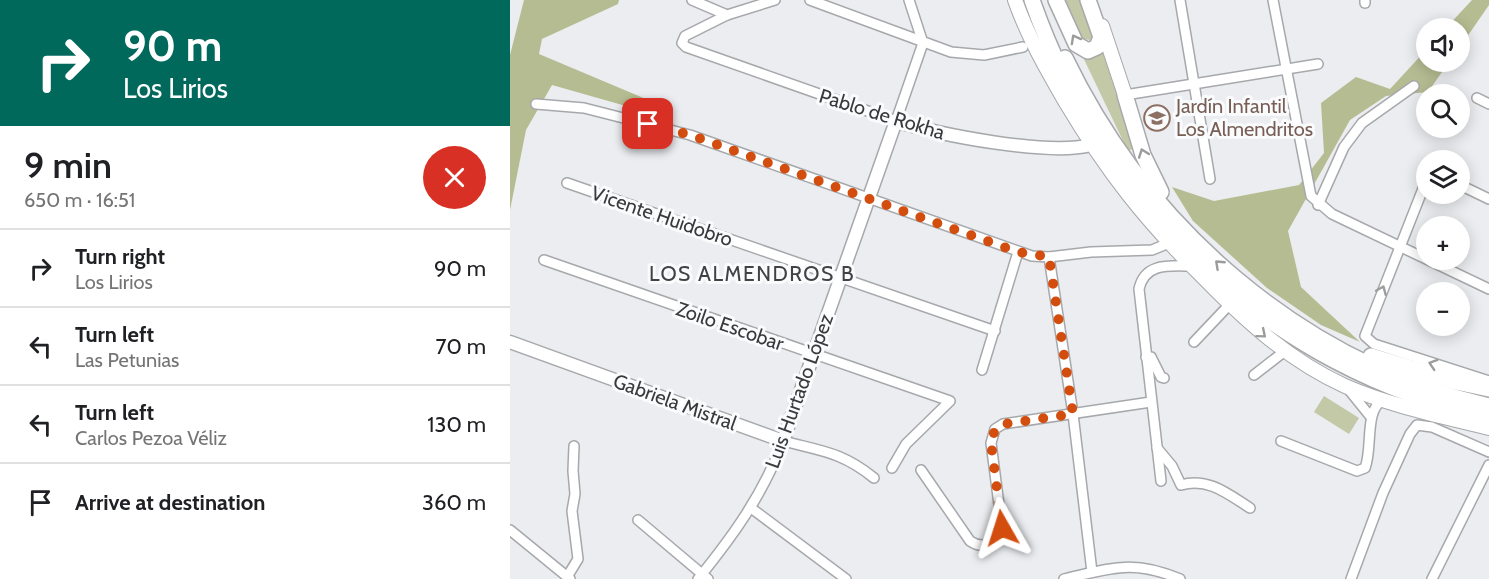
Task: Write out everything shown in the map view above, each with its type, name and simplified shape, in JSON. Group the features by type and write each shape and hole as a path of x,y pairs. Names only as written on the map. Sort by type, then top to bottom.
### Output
{"highway":[{"path":"1032,0 1046,41 1072,96 1125,179 1162,224 1207,272 1242,302 1282,330 1340,363 1395,388 1452,408 1489,417"},
{"path":"1042,0 1065,59 1106,132 1135,171 1193,239 1228,273 1307,331 1401,379 1489,406"},
{"path":"1056,0 1076,44 1088,51 1097,47 1101,38 1088,0"},
{"path":"1125,95 1143,155 1154,181 1193,239"},
{"path":"1307,331 1393,363 1456,382 1489,389"}],"main road":[{"path":"1015,0 1030,41 1091,145 1132,203 1230,304 1285,351 1344,385 1383,400 1489,428"},
{"path":"1093,0 1125,95"}],"street":[{"path":"692,0 727,15 775,0"},
{"path":"810,0 923,43 972,55 996,55 1023,47"},
{"path":"896,121 923,43 909,0"},
{"path":"1180,0 1210,180"},
{"path":"1273,0 1311,196 1318,205 1332,214 1489,289"},
{"name":"Pablo de Rokha","path":"727,15 685,36 681,43 686,47 896,121 944,135 1065,148 1091,145"},
{"path":"1125,95 1318,64"},
{"path":"1318,205 1344,147 1362,123 1414,86"},
{"path":"1477,98 1489,104"},
{"path":"536,104 584,108 690,135 1018,252 1049,257 1091,252 1152,250 1169,243"},
{"name":"Luis Hurtado López","path":"703,577 752,508 764,487 783,441 896,121"},
{"name":"Vicente Huidobro","path":"567,183 995,331"},
{"path":"1470,190 1489,199"},
{"path":"1417,204 1365,336 1374,344 1489,381"},
{"path":"982,370 1018,252"},
{"path":"1049,257 1073,414 1092,572"},
{"name":"Zoilo Escobar","path":"544,260 812,355 950,401 906,444 892,468"},
{"path":"1161,481 1146,357 1140,282 1149,270 1155,267 1192,266"},
{"path":"1194,342 1230,304"},
{"name":"Gabriela Mistral","path":"510,342 783,441 843,456 874,478"},
{"path":"1254,375 1285,351"},
{"path":"1146,357 1150,357 1156,370 1164,378"},
{"path":"1344,385 1370,416"},
{"path":"1281,441 1361,470 1365,468 1370,456 1370,416 1376,403 1383,400"},
{"path":"921,470 970,541 981,546 993,543 999,537 1002,528 991,443 995,429 1004,424 1151,402"},
{"path":"1351,579 1383,493 1410,434 1417,425 1432,427 1489,452"},
{"path":"510,530 569,578 578,559 572,517 575,494 574,446"},
{"path":"1157,447 1172,466 1181,485 1190,482 1212,484 1250,507"},
{"path":"1432,579 1489,465"},
{"path":"752,508 846,579"},
{"path":"638,520 703,577"},
{"path":"1064,579 1130,566 1180,579"}],"green space":[{"path":"524,0 619,0 618,4 542,39 539,54 653,102 661,116 552,85 526,130 510,210 510,55"},
{"path":"1065,0 1084,0 1093,36 1090,40 1083,39"},
{"path":"1472,0 1489,0 1489,5 1470,33 1470,18 1455,18"},
{"path":"1103,47 1135,149 1129,150 1125,145 1081,53"},
{"path":"1416,61 1416,72 1442,72 1434,84 1416,84 1416,93 1386,96 1350,120 1288,231 1301,287 1360,342 1321,325 1267,288 1193,221 1172,187 1214,201 1299,185 1324,153 1321,103 1356,77 1390,89"},
{"path":"1324,396 1359,418 1349,434 1314,412"}],"place":[{"name":"Jardín Infantil Los Almendritos","path":"1157,118"}],"district":[{"name":"LOS ALMENDROS B","path":"752,273"}],"route":[{"path":"648,124 690,135 1018,252 1049,257 1073,414 1004,424 995,429 991,436 991,443 1002,528"}]}
